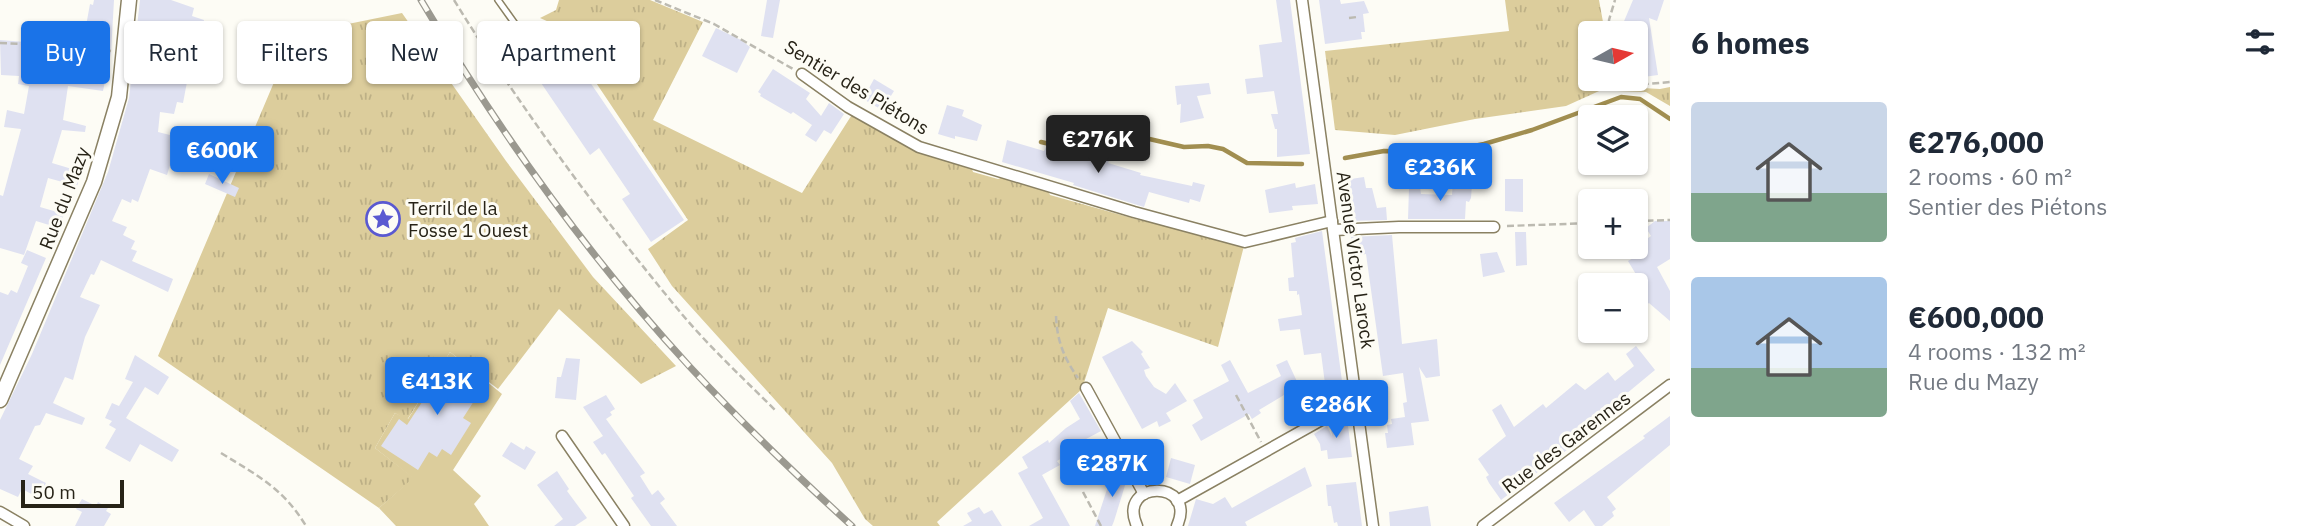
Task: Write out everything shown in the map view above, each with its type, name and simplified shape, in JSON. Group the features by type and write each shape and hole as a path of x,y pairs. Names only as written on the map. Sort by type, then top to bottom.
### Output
{"street":[{"name":"Rue du Mazy","path":"128,21 130,0"},
{"name":"Avenue Victor Larock","path":"1302,0 1373,526"},
{"name":"Rue du Mazy","path":"0,400 94,182 119,97 124,54"},
{"name":"Sentier des Piétons","path":"802,74 848,107 919,146 1134,212 1245,242 1333,226 1494,227"},
{"name":"Rue des Garennes","path":"1483,526 1670,385"},
{"path":"1086,388 1144,494"},
{"path":"1177,501 1357,400"},
{"path":"562,436 624,526"},
{"path":"1135,525 1135,504 1144,494 1162,491 1177,501 1180,516 1177,526"},
{"path":"0,512 24,526"}],"lane":[{"path":"498,0 513,21"}],"path":[{"path":"454,0 529,113 600,211 677,308 775,411"},
{"name":"Sentier des Piétons","path":"655,0 714,24 802,74"},
{"path":"1609,21 1615,0"},
{"path":"1349,18 1357,17"},
{"path":"0,43 74,46 124,54"},
{"path":"1648,84 1670,82"},
{"path":"1648,221 1670,220"},
{"path":"1494,227 1578,224"},
{"path":"1056,316 1060,346 1067,363 1086,388"},
{"path":"1236,395 1266,451"},
{"path":"221,453 281,492 295,507 306,526"},
{"path":"1083,492 1101,526"}],"green space":[{"path":"559,0 650,0 703,22 653,120 802,193 853,113 971,165 973,172 998,179 1006,176 1047,188 1050,195 1139,220 1161,221 1244,246 1218,347 1108,308 1082,389 937,522 940,526 873,526 865,519 832,463 672,286 648,249 688,220 597,84 640,84 640,21 547,21 540,18 556,10"},
{"path":"1505,0 1599,0 1603,21 1578,21 1578,91 1599,91 1566,106 1475,119 1395,135 1335,130 1325,51 1509,31"},
{"name":"Terril de la Fosse 1 Ouest","path":"402,13 408,21 366,21 366,84 452,84 593,277 676,366 641,384 559,309 498,389 450,352 407,420 395,413 375,448 414,478 379,508 158,356 273,84 352,84 352,23"},
{"path":"1670,87 1670,106 1646,92 1617,91 1648,91 1648,88"},
{"path":"450,352 502,394 453,470 481,496 474,504 489,526 396,526 379,508 413,478 375,448 395,413 408,419"}],"building":[{"path":"94,0 114,0 110,58 110,21 87,21 90,4 93,5"},
{"path":"140,0 171,0 194,8 192,16 204,20 204,21 138,21"},
{"path":"767,0 780,0 773,38 761,36"},
{"path":"1276,0 1290,0 1310,154 1277,157 1277,129 1271,114 1278,114 1274,91 1247,94 1245,79 1263,77 1259,45 1282,42"},
{"path":"1319,0 1340,0 1341,4 1364,1 1369,13 1363,14 1365,32 1361,32 1362,39 1325,44"},
{"path":"1633,0 1664,0 1657,21 1649,18 1658,75 1648,76 1648,21 1624,21"},
{"path":"716,28 750,47 737,73 702,56"},
{"path":"0,40 21,42 21,84 104,84 103,91 68,86 63,120 86,126 85,132 62,130 52,163 82,172 77,186 48,178 40,207 64,214 59,228 36,221 24,255 0,248 0,195 3,196 21,129 4,127 7,110 24,114 29,86 18,84 19,76 1,75"},
{"path":"773,69 810,93 806,99 821,116 829,103 844,114 831,134 824,130 816,142 805,135 812,125 760,96 758,92"},
{"path":"874,79 894,91 882,110 863,99"},
{"path":"1209,83 1211,94 1197,96 1204,118 1180,123 1181,104 1177,105 1175,86"},
{"path":"131,84 187,84 183,103 177,102 174,114 160,112 158,132 174,136 171,148 175,149 167,175 150,169 138,202 132,199 131,203 122,199 112,221 127,227 123,235 135,241 131,249 137,251 132,261 173,279 168,292 101,260 94,275 91,274 80,297 100,305 85,337 73,380 65,377 53,403 85,418 82,425 46,413 40,425 35,426 19,459 33,466 28,474 46,483 39,498 22,489 18,497 0,489 0,420 32,354 108,172"},
{"path":"542,84 591,84 684,220 651,242 622,199 630,194 599,148 590,155"},
{"path":"947,105 964,110 962,116 982,125 977,141 938,134"},
{"path":"1007,140 1044,151 1046,147 1062,152 1063,147 1078,154 1109,161 1108,163 1141,173 1140,175 1192,186 1193,182 1205,185 1200,202 1190,199 1189,203 1149,192 1144,207 1002,162"},
{"path":"209,174 239,188 235,197 205,184"},
{"path":"1364,177 1366,188 1372,188 1377,208 1386,207 1387,220 1349,221 1344,180"},
{"path":"1505,179 1523,179 1523,212 1505,211"},
{"path":"1453,181 1472,184 1471,198 1469,202 1466,201 1465,219 1408,219 1409,188 1420,187 1421,194 1452,195"},
{"path":"1295,183 1296,188 1315,184 1318,204 1292,206 1293,210 1269,213 1265,190"},
{"path":"1655,221 1670,221 1670,259 1657,267 1670,291 1670,321 1648,304 1648,273 1635,273 1628,261 1648,259 1648,238 1651,236 1648,226"},
{"path":"1322,231 1344,396 1328,407 1321,353 1304,355 1300,329 1280,331 1278,319 1302,315 1299,294 1297,295 1297,291 1289,291 1288,278 1294,277 1291,243 1296,242 1295,238"},
{"path":"1515,232 1526,232 1527,265 1516,266"},
{"path":"1392,235 1402,344 1437,339 1440,376 1426,378 1419,367 1429,421 1411,423 1414,445 1387,448 1387,425 1392,424 1391,419 1405,417 1403,403 1407,402 1403,373 1383,376 1366,254 1354,256 1351,237"},
{"path":"27,250 46,258 0,365 0,292 8,295 11,290 17,293 28,266 21,263"},
{"path":"1497,252 1505,272 1483,277 1480,254"},
{"path":"1132,341 1143,352 1141,354 1150,368 1144,370 1154,387 1166,394 1175,383 1187,401 1166,413 1171,421 1159,427 1157,421 1142,429 1102,357"},
{"path":"1636,346 1655,370 1620,399 1625,406 1501,500 1489,483 1486,477 1489,475 1478,459 1506,436 1492,410 1501,404 1514,427 1543,404 1546,408 1576,383 1585,390 1608,372 1615,381 1634,366 1626,354"},
{"path":"135,355 169,377 158,395 145,387 126,418 179,450 172,462 140,444 130,462 105,448 116,429 109,425 112,421 105,418 112,403 119,406 133,382 125,379"},
{"path":"451,358 487,381 463,418 471,423 451,455 442,449 437,457 429,452 418,470 381,446 399,419 407,425"},
{"path":"566,358 580,359 576,400 555,398 557,377 561,377"},
{"path":"1230,360 1248,393 1281,376 1276,365 1287,360 1307,403 1298,409 1289,392 1259,410 1261,413 1252,419 1249,414 1201,441 1192,425 1203,418 1193,400 1229,381 1221,365"},
{"path":"1079,393 1101,431 1073,446 1076,450 1057,461 1060,465 1042,475 1070,526 1029,526 1043,518 1018,473 1028,468 1022,457 1048,440 1049,443 1080,419 1070,401"},
{"path":"606,395 615,409 606,419 645,473 640,476 652,495 658,490 665,499 660,503 677,526 651,526 605,453 602,455 593,442 603,436 583,407"},
{"path":"1670,416 1670,445 1607,497 1616,509 1612,512 1614,516 1602,526 1595,526 1584,510 1569,522 1554,503 1645,438 1643,436"},
{"path":"1343,417 1347,418 1352,457 1328,459 1327,450 1321,451 1314,434 1327,426 1332,436 1330,424"},
{"path":"511,442 524,450 526,446 536,452 525,470 502,456"},
{"path":"1171,458 1195,465 1190,484 1166,477"},
{"path":"1305,467 1312,486 1245,522 1247,526 1188,526 1196,499 1213,504 1225,497 1232,508"},
{"path":"1114,468 1122,470 1127,479 1114,521 1112,526 1095,526"},
{"path":"557,471 569,489 567,491 587,518 575,526 554,526 563,519 537,485"},
{"path":"1356,482 1362,526 1338,526 1337,522 1334,523 1331,506 1328,506 1326,485"},
{"path":"82,499 96,506 98,502 108,508 106,511 111,514 104,526 75,526 82,512 76,509"},
{"path":"1428,506 1431,526 1390,526 1389,512"},
{"path":"979,507 984,514 992,510 1002,526 963,526 972,521 967,513"}],"waterway":[{"path":"1345,158 1384,151 1444,152 1484,144 1532,130 1621,97 1640,99 1670,119"},
{"path":"1041,142 1094,154 1103,153 1119,140 1145,138 1184,147 1208,146 1223,149 1247,163 1302,164"}],"railway":[{"path":"421,0 513,144 615,281 709,388 852,526"}],"place":[{"name":"Terril de la Fosse 1 Ouest","path":"383,219"}]}
